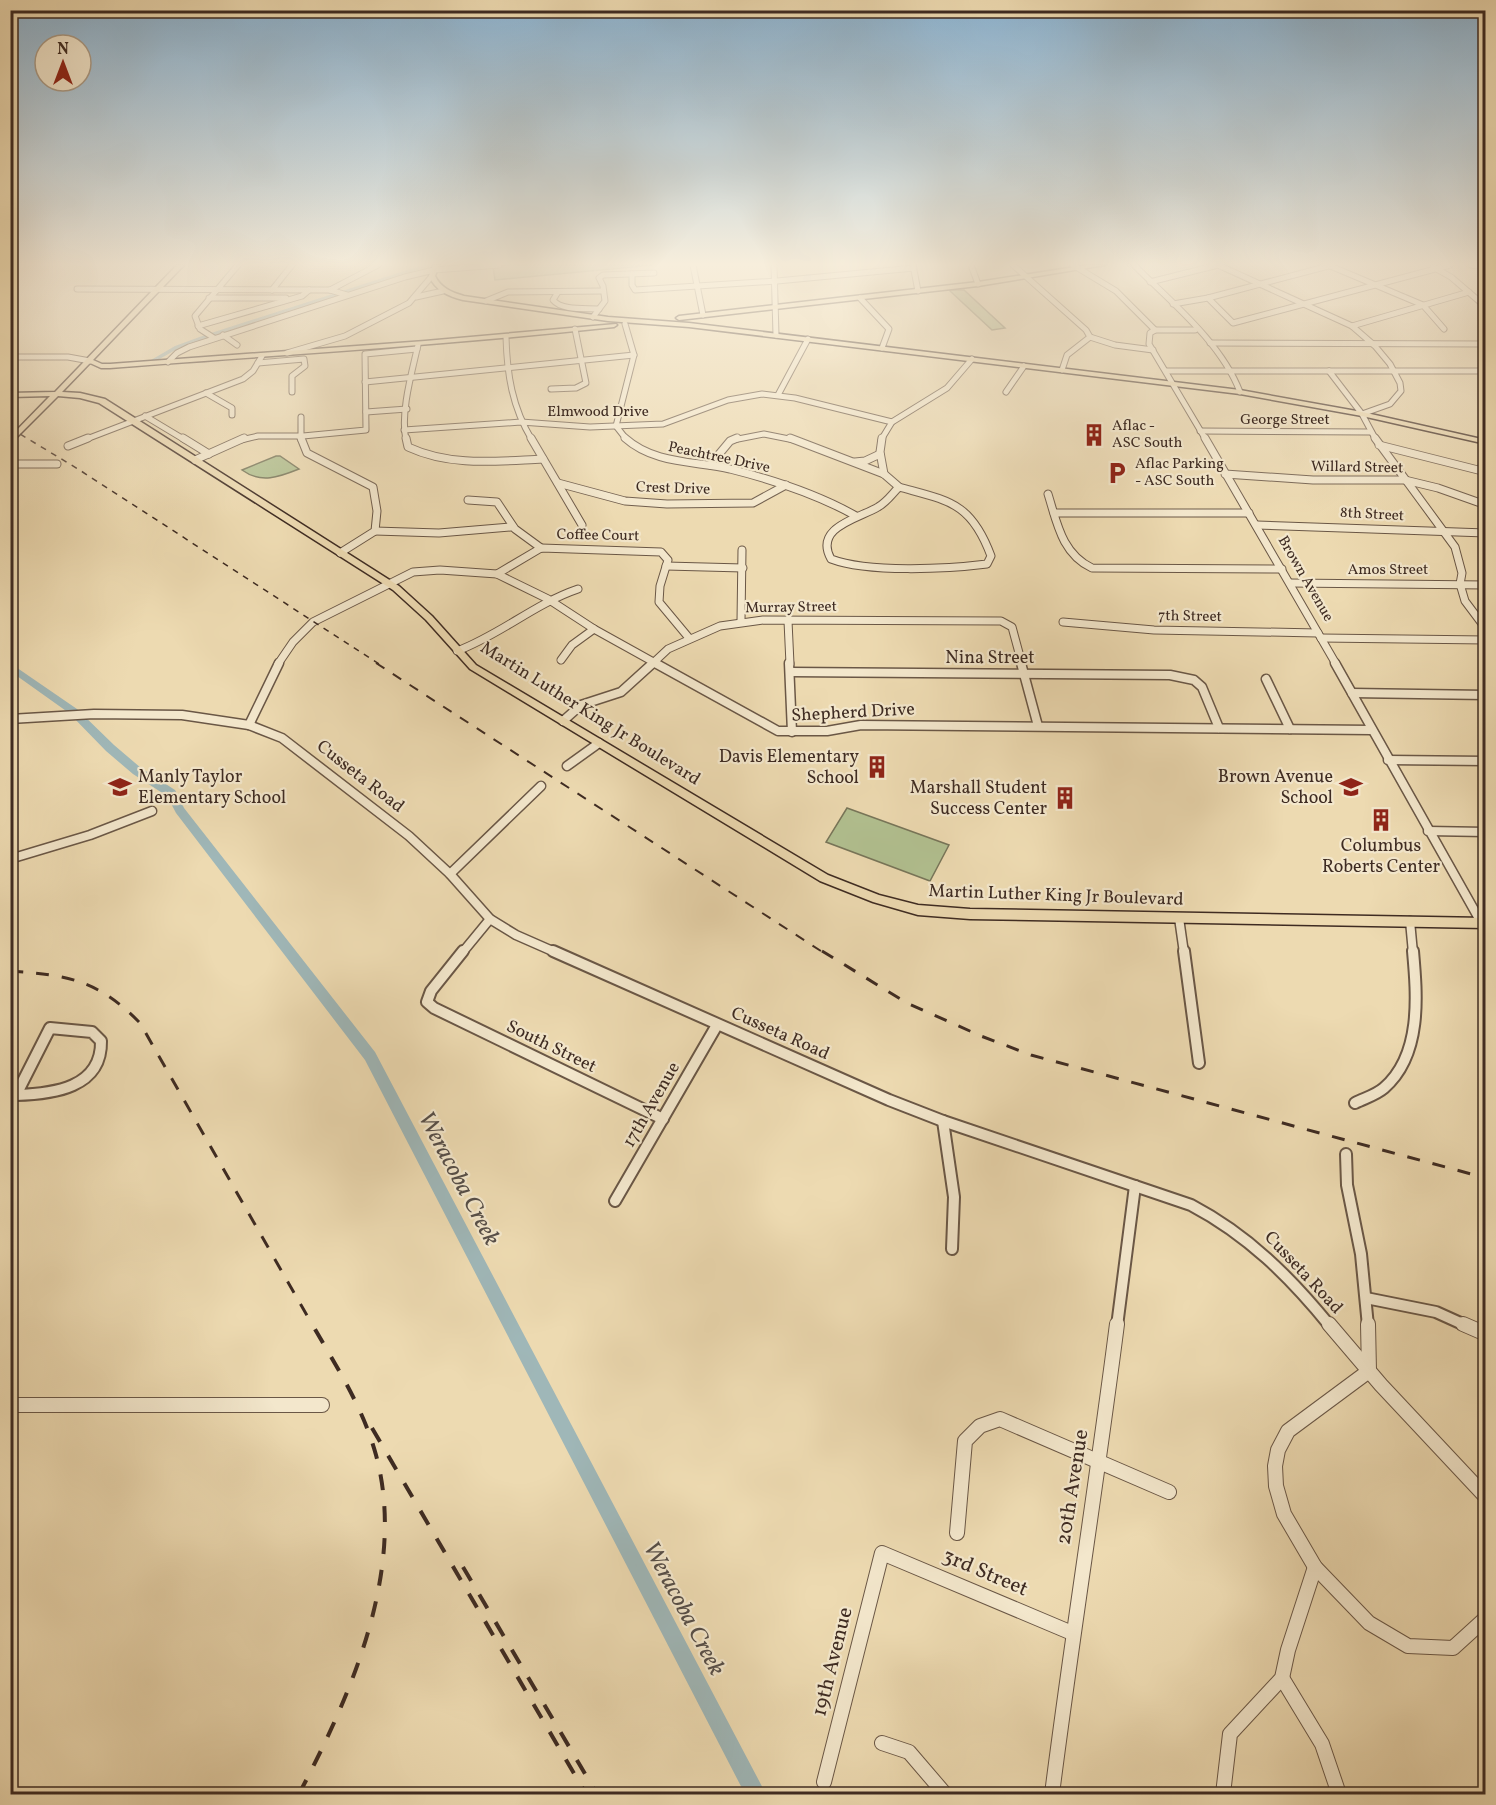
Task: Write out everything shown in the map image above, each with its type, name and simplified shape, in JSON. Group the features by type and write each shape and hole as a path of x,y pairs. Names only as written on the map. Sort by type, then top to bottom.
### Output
{"main road":[{"path":"10,442 101,349"},
{"path":"90,361 101,366 110,366 260,359 282,355 380,349"},
{"path":"892,349 1240,392 1362,414 1485,442"},
{"name":"Martin Luther King Jr Boulevard","path":"10,395 89,396 102,401 409,598 473,667 824,878 877,899 918,910 970,914 1410,921 1484,925"}],"street":[{"path":"168,362 172,356 183,349"},
{"path":"282,355 301,349"},
{"path":"195,460 245,438 350,433 366,429 365,354 401,349"},
{"path":"417,349 410,379 404,430 408,447 433,457 482,462 543,459"},
{"path":"506,349 510,394 521,422 582,525"},
{"path":"551,389 586,383 580,349"},
{"path":"616,426 634,355 632,349"},
{"path":"778,395 803,349"},
{"path":"1062,370 1067,355 1074,349"},
{"path":"1147,349 1153,350"},
{"path":"1214,349 1240,392"},
{"path":"1362,414 1390,404 1401,391 1401,384 1394,371 1377,349"},
{"name":"Brown Avenue","path":"1153,350 1257,525 1428,831 1484,925"},
{"path":"365,382 634,355"},
{"path":"10,357 68,357 90,361"},
{"path":"68,446 243,379 253,371 260,359 304,359 305,366 292,376 292,392"},
{"path":"884,474 880,454 881,435 892,422 944,391 963,373 972,359"},
{"path":"1006,392 1024,366"},
{"path":"1166,371 1485,371"},
{"path":"1329,371 1362,414 1379,445 1455,547 1460,561 1462,573 1460,584 1465,601 1485,629"},
{"path":"206,393 232,408 232,415"},
{"name":"Elmwood Drive","path":"404,430 521,422 590,427 663,424 728,400 746,396 778,395 892,422"},
{"path":"366,412 407,409"},
{"path":"145,416 209,454"},
{"path":"301,417 303,436 301,441 307,453 373,487 377,511 375,531"},
{"name":"Peachtree Drive","path":"616,426 629,443 647,453 676,462 710,465 786,485 822,498 856,516"},
{"name":"George Street","path":"1200,431 1370,432"},
{"path":"710,465 730,441 748,435 764,434 786,437 884,474 899,487 952,502 966,512 988,548 991,556 987,564 968,566 850,565 832,560 829,556 828,540 837,528 884,503 899,487"},
{"path":"1379,445 1484,472 1485,451"},
{"path":"852,462 880,454"},
{"path":"10,464 57,464"},
{"name":"Willard Street","path":"1225,474 1313,480 1405,480 1437,488 1485,505"},
{"name":"Crest Drive","path":"558,483 625,501 678,504 753,503 786,485"},
{"path":"1048,495 1068,551 1082,565 1092,568 1282,569"},
{"path":"468,500 497,502 511,527 523,538 541,548"},
{"path":"1054,513 1249,513"},
{"name":"8th Street","path":"1257,525 1343,526 1446,533 1485,533"},
{"path":"340,553 375,531 439,533 511,527"},
{"name":"Coffee Court","path":"496,574 541,548 661,552 667,558 666,566"},
{"path":"741,621 742,550"},
{"path":"689,638 659,602 660,586 666,566 743,568"},
{"name":"Shepherd Drive","path":"249,725 291,643 299,632 317,620 413,572 470,570 496,574 548,599 594,629 778,731 827,731 861,725 1372,730"},
{"name":"Amos Street","path":"1290,583 1485,585"},
{"path":"457,651 495,635 548,599 578,589"},
{"name":"Murray Street","path":"563,721 581,705 621,692 652,661 668,649 689,638 741,621 1001,621 1012,627 1023,673"},
{"path":"788,621 792,732"},
{"name":"7th Street","path":"1063,622 1154,630 1485,640"},
{"path":"561,660 572,645 594,629"},
{"name":"Nina Street","path":"790,672 1170,675 1189,678 1202,687 1219,728"},
{"path":"1023,673 1038,726"},
{"path":"1266,679 1290,729"},
{"path":"1352,693 1485,695"},
{"name":"Cusseta Road","path":"10,719 94,714 182,715 249,725 282,738 410,836 450,874 490,919 516,935 889,1101 1206,1211 1248,1238 1272,1260 1369,1371 1485,1497"},
{"path":"567,766 599,743"},
{"path":"1388,760 1485,761"},
{"path":"450,874 541,786"},
{"path":"10,859 90,835 152,811"},
{"path":"1428,831 1485,832"},
{"path":"1179,918 1199,1063"},
{"name":"South Street","path":"490,919 431,991 427,1002 444,1014 663,1119"},
{"path":"1355,1103 1387,1086 1400,1067 1411,1041 1415,1009 1410,921"},
{"name":"17th Avenue","path":"615,1201 717,1025"},
{"path":"50,1028 92,1032 101,1041 100,1059 88,1075 69,1088 13,1100 50,1028"},
{"path":"943,1121 954,1197 952,1250"},
{"path":"1346,1154 1344,1171 1357,1233 1370,1335 1369,1371 1288,1431 1278,1449 1275,1466 1276,1486 1284,1514 1315,1567 1369,1623 1408,1646 1454,1648 1485,1618"},
{"name":"20th Avenue","path":"1052,1794 1072,1633 1099,1463 1135,1186"},
{"path":"1366,1298 1436,1311 1485,1334"},
{"path":"10,1405 322,1405"},
{"path":"957,1533 965,1442 980,1426 1000,1419 1169,1492"},
{"name":"3rd Street","path":"882,1553 1072,1633"},
{"name":"19th Avenue","path":"824,1782 882,1553"},
{"path":"1223,1794 1230,1734 1282,1678 1288,1650 1315,1567"},
{"path":"1282,1678 1322,1744 1339,1794"},
{"path":"882,1743 909,1752 945,1794"}],"green space":[{"path":"280,456 299,469 270,478 256,477 242,470"},
{"path":"847,808 949,845 930,881 826,842"}],"waterway":[{"name":"Weracoba Creek","path":"154,360 173,349"},
{"name":"Weracoba Creek","path":"10,666 73,711 137,771 171,793 180,810 370,1056 756,1794"}],"railway":[{"path":"10,428 78,469 379,664"},
{"path":"376,663 824,953"},
{"path":"822,951 907,1003 981,1036 1031,1055 1486,1178"},
{"path":"10,971 49,975 81,982 110,997 140,1023 313,1326"},
{"path":"299,1794 337,1715 369,1630 379,1586 384,1542 384,1498 371,1437 348,1387 312,1324"},
{"path":"372,1428 586,1794"},
{"path":"463,1567 597,1794"}],"place":[{"name":"Aflac - ASC South","path":"1094,435"},
{"name":"Aflac Parking - ASC South","path":"1117,473"},
{"name":"Davis Elementary School","path":"877,767"},
{"name":"Manly Taylor Elementary School","path":"120,787"},
{"name":"Brown Avenue School","path":"1351,787"},
{"name":"Marshall Student Success Center","path":"1065,798"},
{"name":"Columbus Roberts Center","path":"1381,820"}]}
